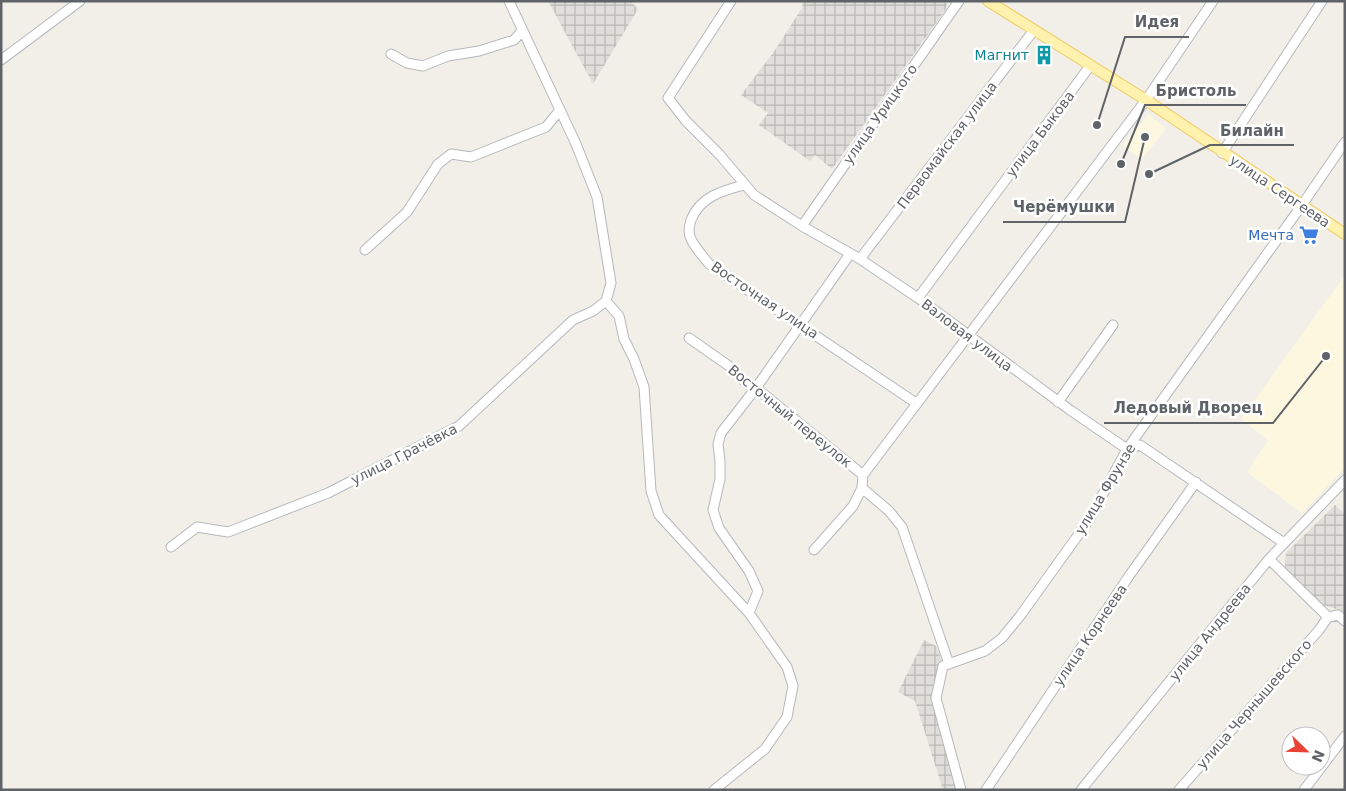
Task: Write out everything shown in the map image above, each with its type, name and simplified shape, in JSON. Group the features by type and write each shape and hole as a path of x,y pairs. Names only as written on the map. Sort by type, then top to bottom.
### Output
{"main road":[{"name":"улица Сергеева","path":"988,1 1146,100 1222,153 1345,234"}],"street":[{"path":"1,60 80,1"},
{"path":"509,1 576,144 596,197 611,283 606,301 619,316 624,339 634,359 644,387 652,492 659,515 749,613 787,667 793,686 787,717 765,749 714,790"},
{"name":"Валовая улица","path":"731,1 668,98 686,121 719,154 744,186 754,195 802,226 860,259 918,298 1058,402 1127,449 1140,445 1284,543"},
{"name":"улица Урицкого","path":"802,226 959,1"},
{"path":"863,475 1146,100 1213,1"},
{"path":"1222,153 1322,1"},
{"name":"Первомайская улица","path":"860,259 1034,30"},
{"path":"391,54 407,63 423,66 448,56 478,51 514,40 522,31"},
{"name":"улица Быкова","path":"918,298 1090,66"},
{"path":"364,250 407,212 438,164 451,154 471,157 546,127 560,110"},
{"name":"улица Фрунзе","path":"949,664 985,651 1002,638 1089,520 1127,449 1345,142"},
{"name":"Восточная улица","path":"744,186 728,189 702,202 694,212 689,226 690,238 709,264 916,403"},
{"path":"749,613 758,591 749,571 719,528 713,510 720,479 718,444 721,433 756,388 850,254"},
{"name":"улица Грачёвка","path":"171,547 197,527 228,532 328,493 459,426 572,320 593,311 606,301"},
{"path":"1058,402 1113,325"},
{"name":"Восточный переулок","path":"689,338 729,366 747,384 756,388 863,475 862,488"},
{"name":"улица Андреева","path":"1081,790 1269,559 1345,480"},
{"name":"улица Корнеева","path":"986,790 1129,576 1196,482"},
{"path":"814,550 852,506 862,488 889,511 902,527 949,664 943,666 936,698 962,790"},
{"path":"1269,559 1328,616 1338,615 1345,621"},
{"name":"улица Чернышевского","path":"1179,790 1319,630 1328,616"},
{"path":"1304,790 1345,736"}],"shaded area":[{"path":"548,1 630,1 638,9 593,84"},
{"path":"803,1 947,1 946,9 832,169 815,155 810,161 759,125 768,113 741,95 773,53 802,8"},
{"path":"1149,114 1166,129 1141,160 1123,145"},
{"path":"1345,275 1345,468 1302,513 1247,472 1268,440 1241,419"},
{"path":"1335,505 1345,514 1345,616 1336,609 1323,605 1285,569 1286,553"},
{"path":"924,640 936,646 945,669 939,705 964,790 943,790 915,701 898,692"}],"place":[{"name":"Магнит","path":"1044,55"},
{"name":"Идея","path":"1097,125"},
{"name":"Черёмушки","path":"1145,137"},
{"name":"Бристоль","path":"1121,164"},
{"name":"Билайн","path":"1149,174"},
{"name":"Мечта","path":"1309,235"},
{"name":"Ледовый Дворец","path":"1326,356"}]}
